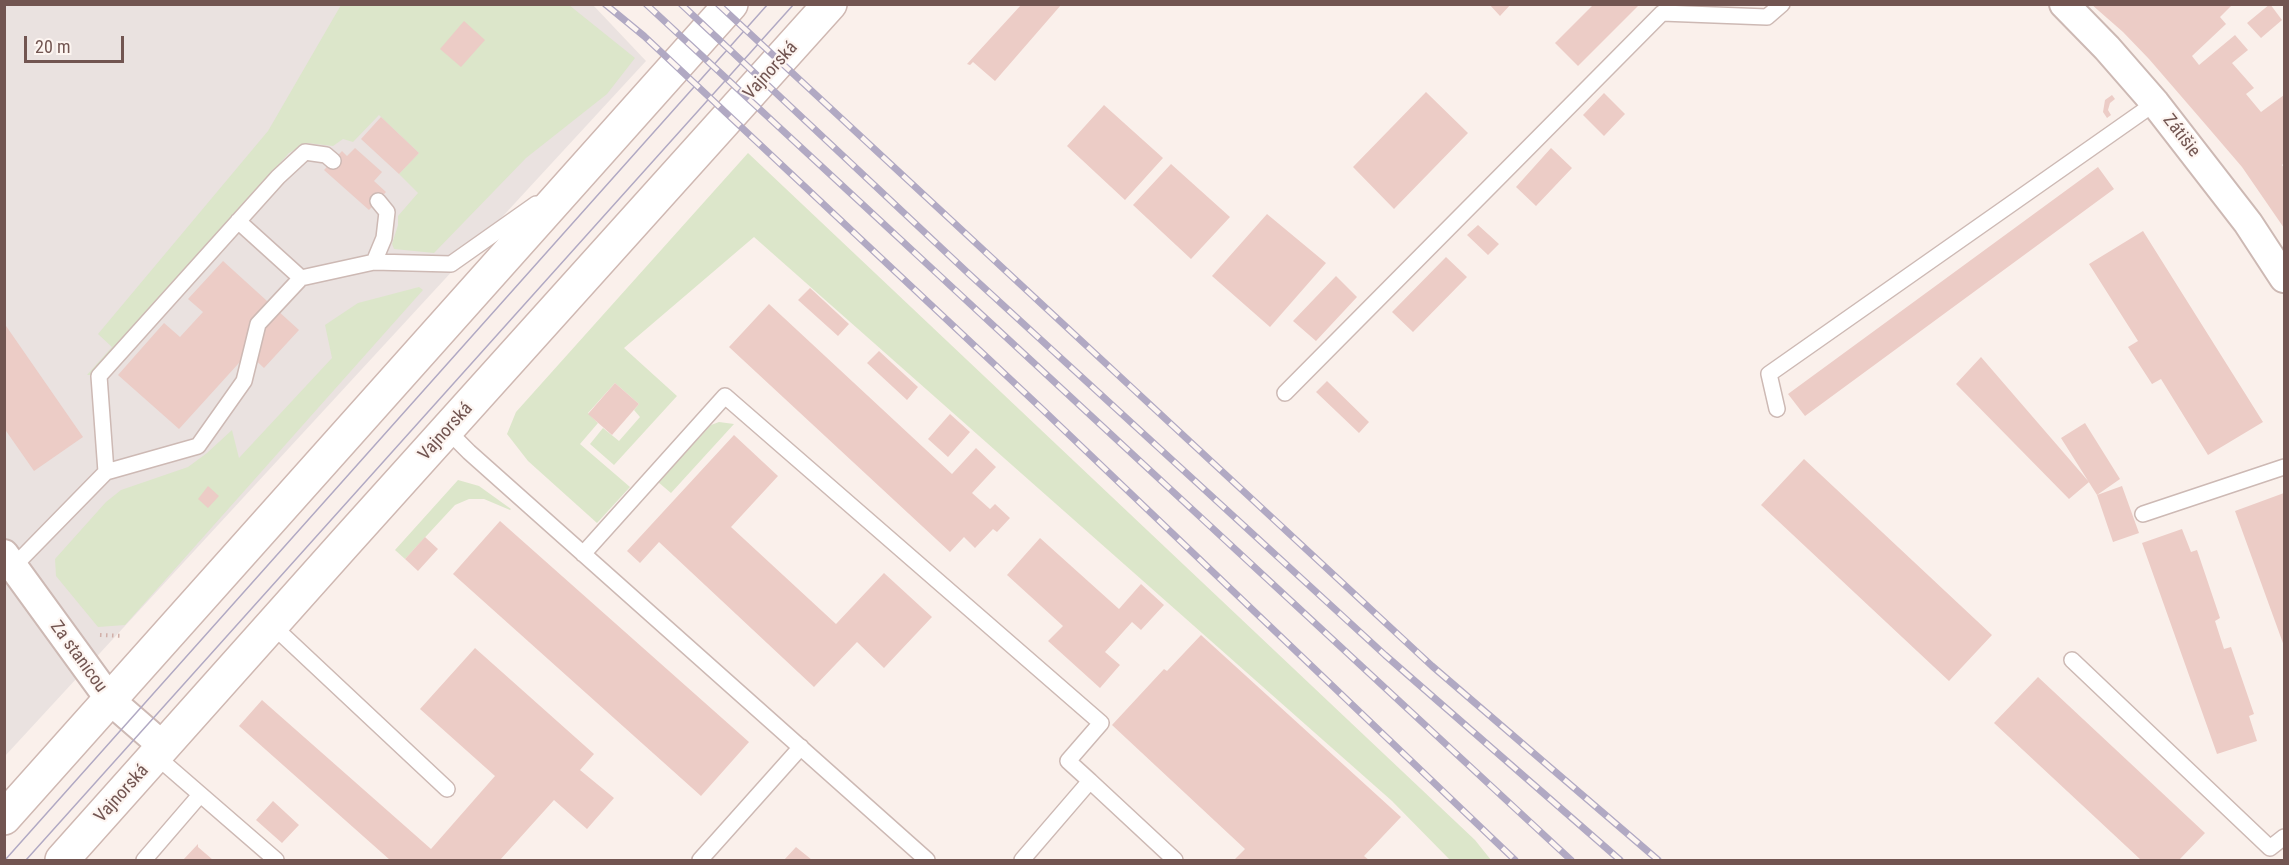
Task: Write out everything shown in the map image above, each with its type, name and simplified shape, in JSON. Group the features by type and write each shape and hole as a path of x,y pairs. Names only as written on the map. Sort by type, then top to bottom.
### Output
{"main road":[{"path":"4,818 111,701 731,4"},
{"name":"Vajnorská","path":"62,861 830,4"}],"street":[{"name":"Zátišie","path":"2064,4 2155,103 2248,223 2284,278"},
{"name":"Za stanicou","path":"9,561 111,701 160,752"}],"lane":[{"path":"1286,393 1662,13 1767,18 1782,4"},
{"path":"1777,409 1769,374 2155,103"},
{"path":"106,472 99,376 278,177 304,152 326,155 333,161"},
{"path":"9,561 106,472 198,446 244,381 258,324 301,278 374,262 451,264 580,173"},
{"path":"374,262 384,238 387,212 378,201"},
{"path":"238,221 301,278"},
{"path":"583,554 725,396 1101,723 1068,761 1175,861"},
{"path":"447,430 927,861"},
{"path":"2143,514 2284,467"},
{"path":"272,625 447,789"},
{"path":"2072,660 2270,848 2284,837"},
{"path":"700,861 801,747"},
{"path":"160,752 200,795 276,861"},
{"path":"1022,861 1090,781"},
{"path":"144,861 200,795"}],"shaded area":[{"path":"5,5 593,5 646,61 5,756"}],"green space":[{"path":"341,5 569,5 635,58 607,94 526,158 434,253 394,249 392,244 398,225 398,216 418,193 399,174 419,153 379,115 353,142 343,139 333,146 307,143 289,153 91,375 87,375 112,347 98,334 268,131"},
{"path":"748,153 1475,840 1491,860 1450,860 1392,801 754,237 624,348 677,396 614,465 590,444 603,428 619,441 640,417 634,410 639,404 615,383 588,413 598,423 580,444 630,487 597,523 528,461 507,434 516,412"},
{"path":"419,287 423,290 125,625 98,627 56,576 55,559 106,502 121,490 188,467 232,430 239,458 332,358 325,325 358,303"},
{"path":"719,422 734,424 671,493 658,482 711,425"},
{"path":"458,480 479,486 511,509 484,499 469,499 455,505 405,559 395,550"}],"building":[{"path":"1489,4 1511,4 1500,16"},
{"path":"1594,4 1640,4 1578,66 1555,43"},
{"path":"2091,4 2233,4 2220,17 2226,24 2192,56 2199,65 2235,35 2248,50 2232,63 2254,88 2246,94 2261,112 2284,95 2284,163 2282,165 2284,168 2284,228 2242,167 2206,125 2149,59"},
{"path":"2270,4 2282,20 2261,38 2247,23"},
{"path":"1021,5 1061,5 995,81 973,62 970,65 967,64"},
{"path":"464,21 485,40 461,67 440,49"},
{"path":"1426,92 1468,133 1394,209 1353,167"},
{"path":"1604,93 1625,114 1604,136 1583,115"},
{"path":"2112,95 2115,99 2110,103 2108,110 2111,115 2107,118 2103,112 2105,100"},
{"path":"1104,105 1163,158 1125,200 1067,146"},
{"path":"381,117 419,153 399,174 361,139"},
{"path":"355,148 382,172 374,181 386,192 369,210 324,170 342,151 347,156"},
{"path":"1551,148 1572,168 1536,206 1516,187"},
{"path":"1171,164 1230,217 1191,259 1133,205"},
{"path":"2098,167 2114,189 1805,416 1788,394"},
{"path":"1267,214 1326,263 1270,327 1212,276"},
{"path":"1478,225 1499,244 1488,255 1467,235"},
{"path":"2143,231 2263,422 2208,455 2161,379 2152,384 2128,347 2138,341 2089,264"},
{"path":"1446,257 1467,277 1413,332 1392,312"},
{"path":"223,261 299,330 264,368 248,353 179,429 118,375 164,323 180,337 203,312 188,299"},
{"path":"1336,276 1357,297 1316,341 1293,321"},
{"path":"810,288 849,324 838,336 798,300"},
{"path":"769,304 952,474 976,448 996,467 972,493 990,509 995,504 1010,518 997,532 993,529 975,548 964,537 950,552 729,347"},
{"path":"4,323 83,437 34,471 4,428"},
{"path":"879,351 918,387 907,400 867,363"},
{"path":"1981,357 2089,482 2069,499 1956,384"},
{"path":"1327,381 1369,422 1359,433 1316,392"},
{"path":"615,383 639,404 612,435 588,414"},
{"path":"950,414 970,432 948,457 928,439"},
{"path":"2085,423 2120,479 2097,495 2061,438"},
{"path":"734,435 778,476 731,527 836,624 884,573 932,617 884,668 857,642 814,687 659,542 640,563 627,551"},
{"path":"1804,459 1992,635 1949,681 1761,505"},
{"path":"208,486 219,496 208,508 198,499"},
{"path":"2122,486 2139,533 2113,542 2097,495"},
{"path":"2284,493 2284,646 2235,511"},
{"path":"500,521 749,742 701,796 453,574"},
{"path":"2182,529 2191,552 2197,550 2220,618 2215,621 2224,649 2231,647 2254,714 2249,716 2257,741 2217,754 2142,543"},
{"path":"425,537 438,549 418,571 405,559"},
{"path":"1040,538 1119,609 1141,584 1164,605 1141,630 1132,622 1105,652 1120,665 1100,688 1048,641 1063,626 1007,575"},
{"path":"1201,635 1401,817 1364,856 1369,860 1234,860 1245,849 1112,725 1164,669 1167,671"},
{"path":"475,648 594,754 580,770 614,798 587,829 554,800 500,860 390,860 239,726 262,700 431,849 495,776 420,709"},
{"path":"2038,677 2205,833 2179,860 2141,860 1994,723"},
{"path":"273,801 299,825 282,843 256,820"},
{"path":"198,844 198,847 213,860 183,860"},
{"path":"796,847 812,860 784,860"}],"tram line":[{"path":"5,860 768,4"},
{"path":"26,860 794,4"}],"railway":[{"path":"605,4 644,36 1041,408 1515,860"},
{"path":"646,4 1571,860"},
{"path":"681,4 968,273 1385,655 1620,860"},
{"path":"718,4 1432,666 1658,860"}]}
